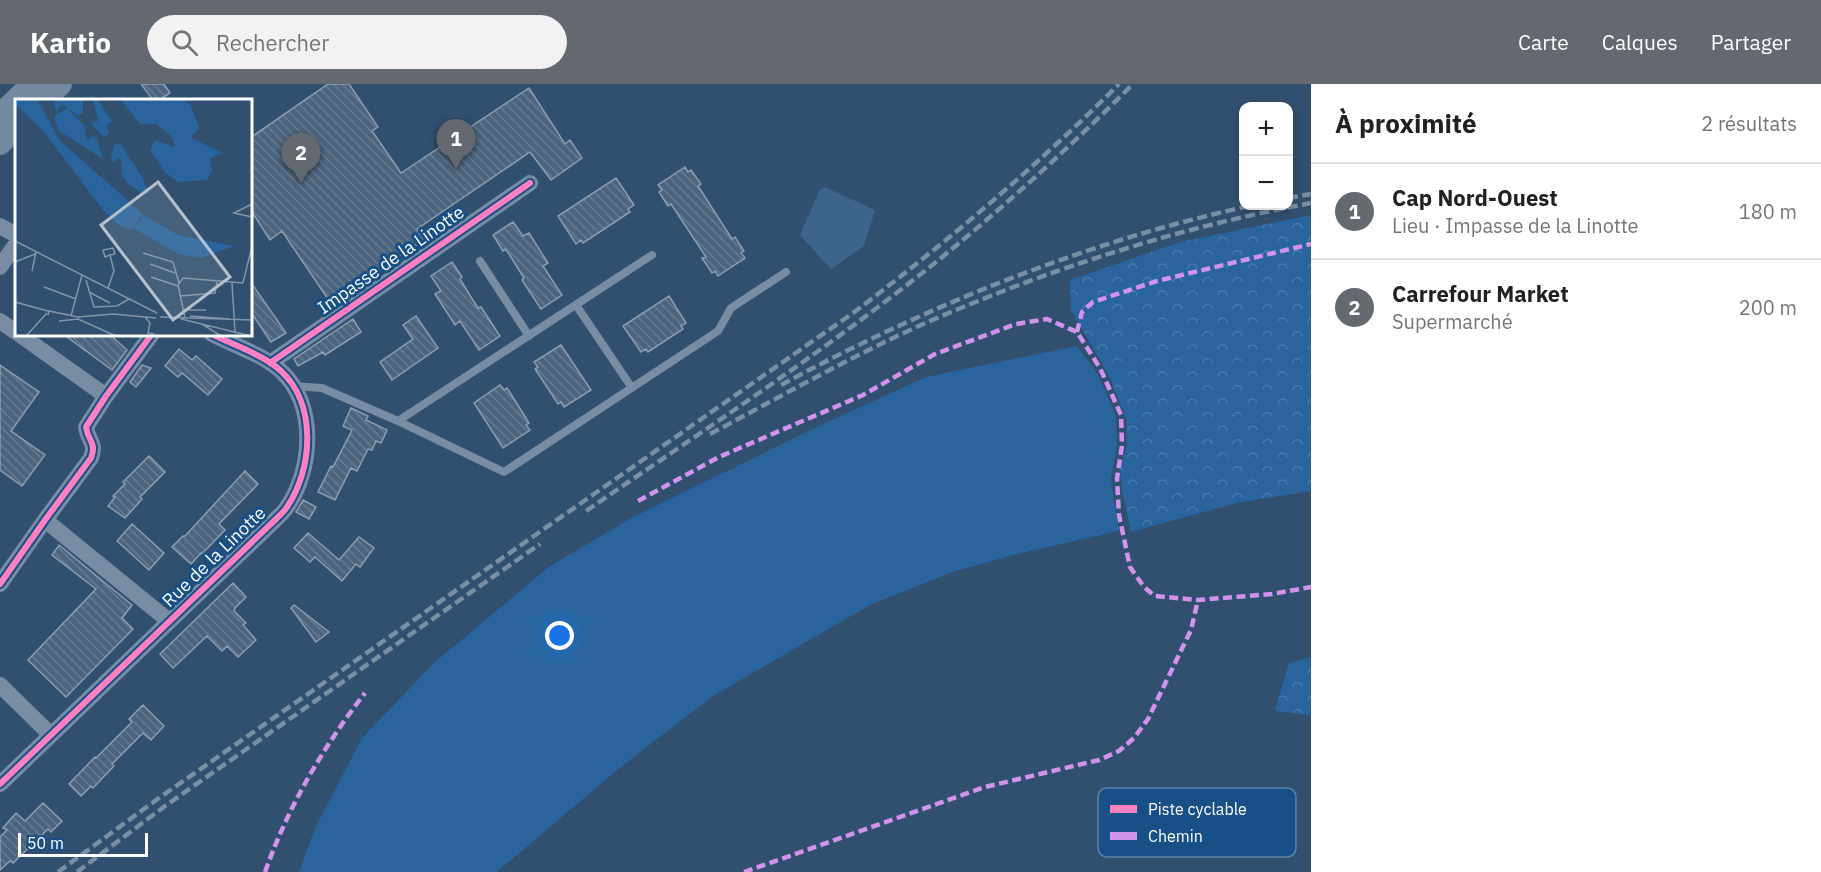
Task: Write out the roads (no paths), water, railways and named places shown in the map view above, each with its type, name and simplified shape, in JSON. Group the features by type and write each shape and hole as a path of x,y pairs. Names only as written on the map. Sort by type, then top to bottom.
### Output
{"main road":[{"path":"18,99 33,84"},
{"path":"44,99 60,84"},
{"path":"0,116 15,101"},
{"path":"0,142 15,127"}],"street":[{"name":"Impasse de la Linotte","path":"270,363 530,183"},
{"path":"0,226 15,234"},
{"path":"0,267 15,245"},
{"path":"0,321 15,331"},
{"path":"22,336 106,396"},
{"path":"0,584 92,458 93,444 87,436 86,427 151,336"},
{"name":"Rue de la Linotte","path":"0,784 275,520 287,508 295,492 303,471 308,434 300,401 293,386 279,369 270,363 216,336"},
{"path":"45,520 169,621"},
{"path":"0,685 51,735"}],"lane":[{"path":"398,421 652,255"},
{"path":"480,261 529,336"},
{"path":"293,386 321,388 398,421 504,472 718,331 730,308 786,272"},
{"path":"576,305 632,388"}],"railway":[{"path":"58,872 159,798 853,313 990,203 1056,145 1119,84"},
{"path":"586,511 772,384 908,284 1022,189 1133,84"},
{"path":"1293,197 1311,194"},
{"path":"710,434 894,338 1016,286 1161,238 1311,203"},
{"path":"781,385 894,328 1009,279 1128,238 1239,208"},
{"path":"77,872 165,806 540,544"}],"place":[{"name":"Cap Nord-Ouest","path":"456,169"},
{"name":"Carrefour Market","path":"301,183"}]}
